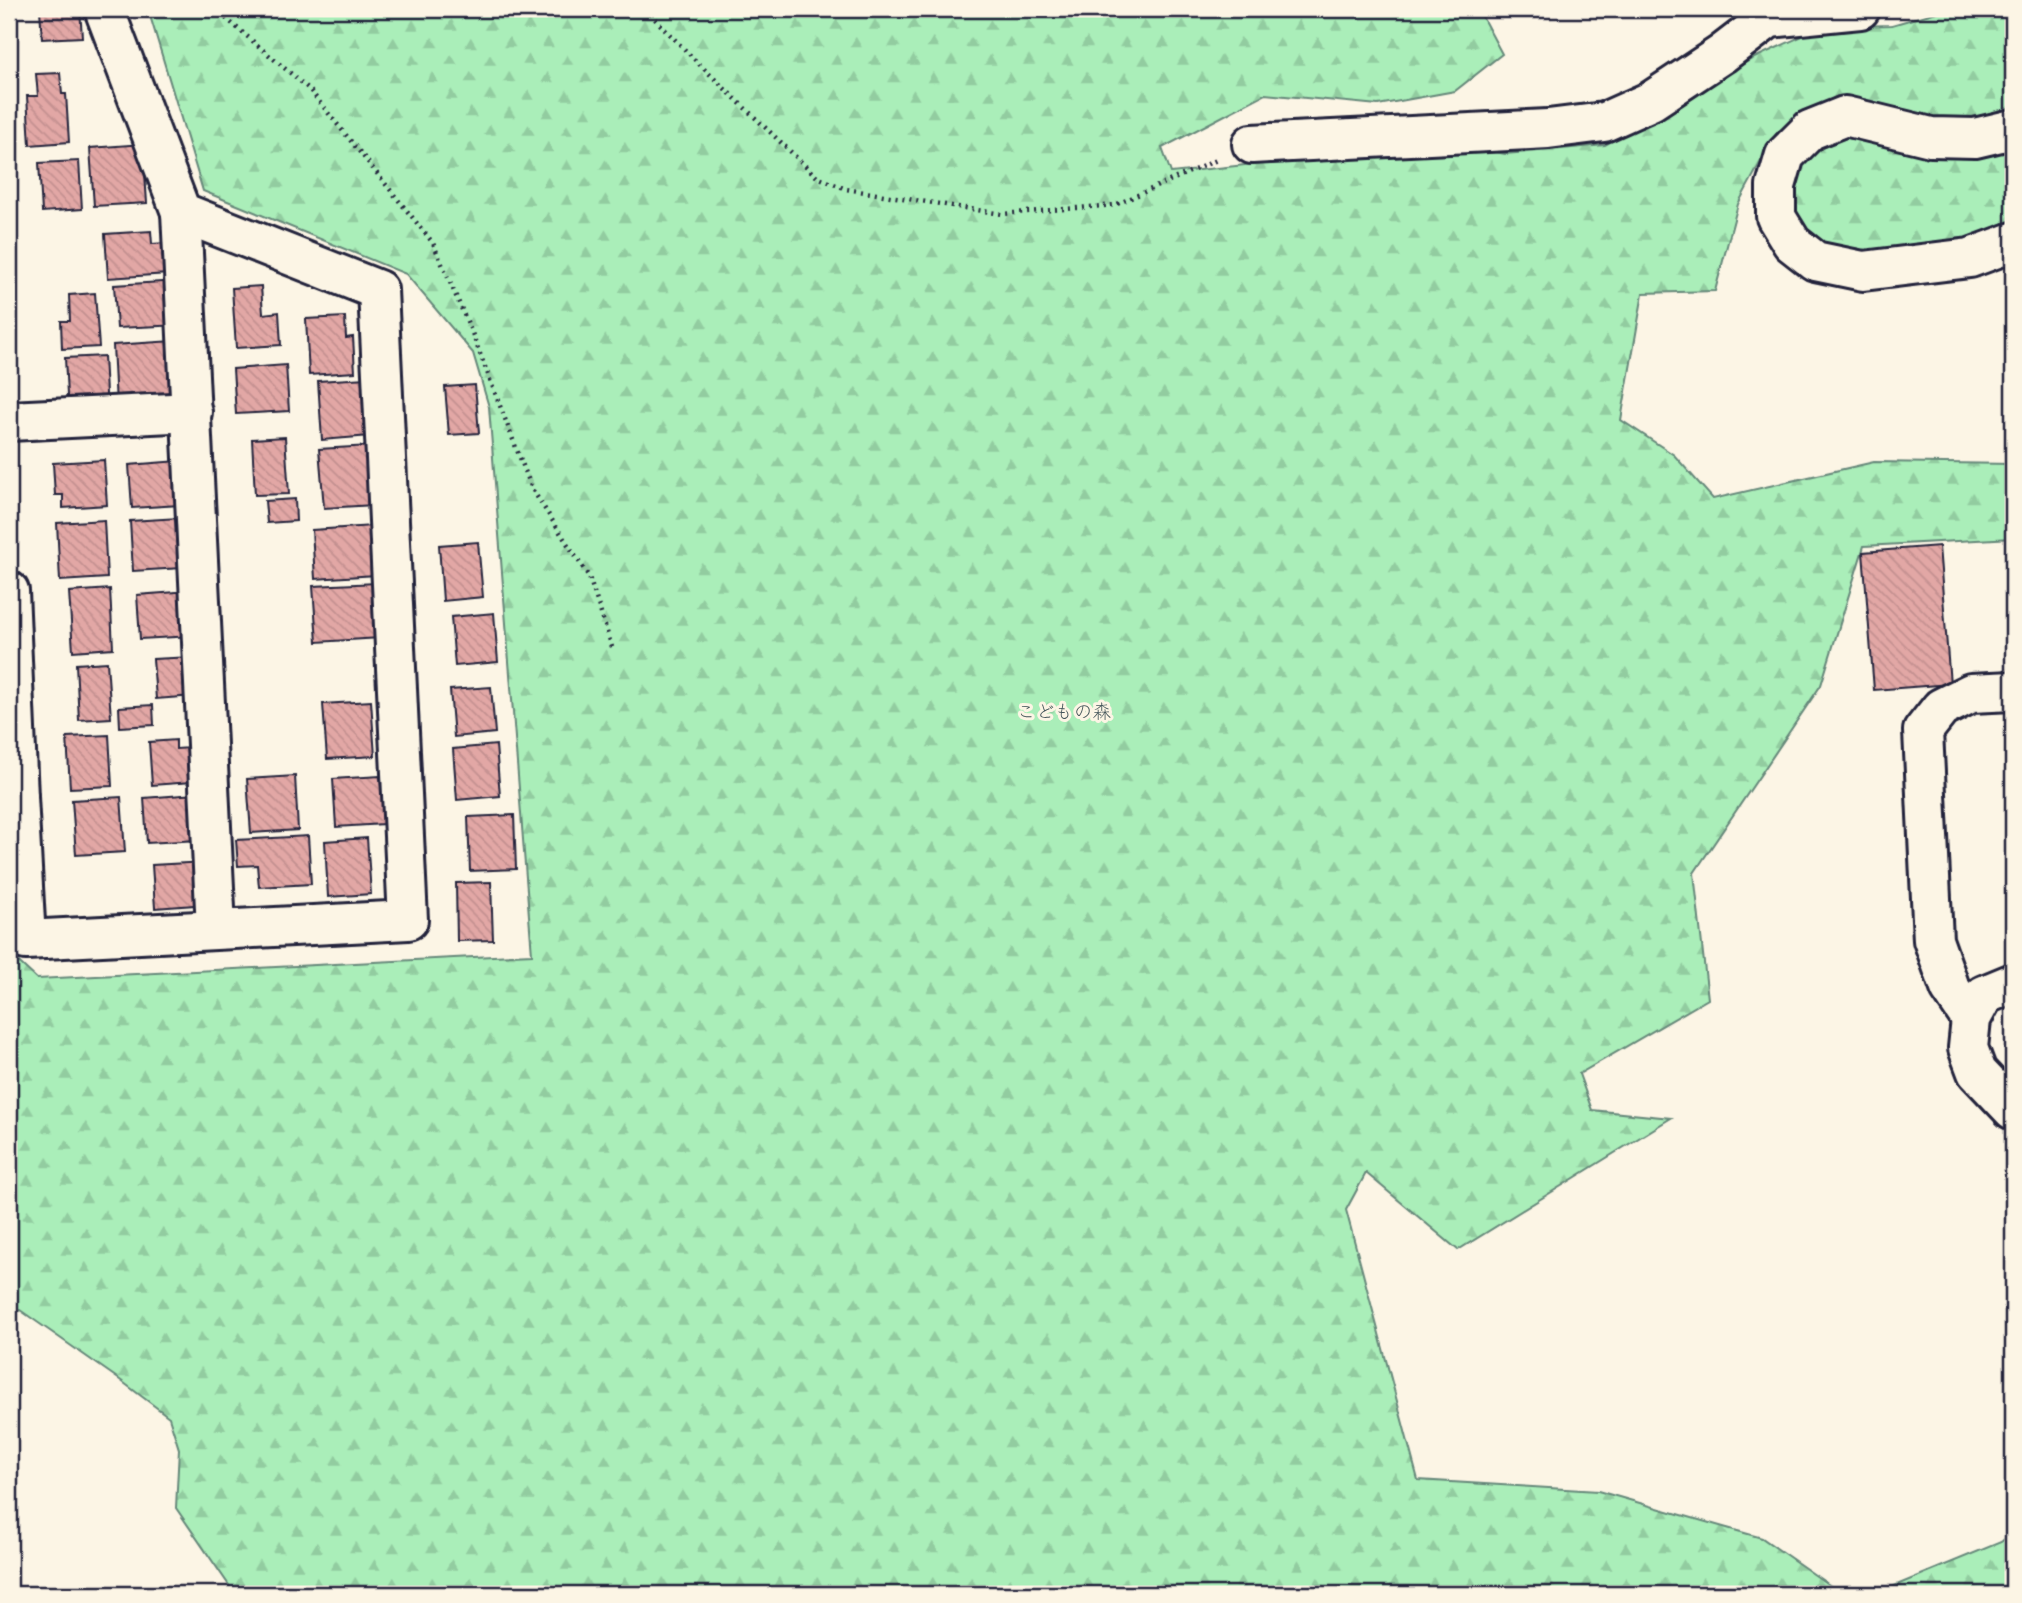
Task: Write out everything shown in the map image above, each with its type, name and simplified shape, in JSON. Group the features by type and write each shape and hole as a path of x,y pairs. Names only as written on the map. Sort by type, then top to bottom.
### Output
{"street":[{"path":"104,9 181,212 216,929"},
{"path":"1252,144 1548,129 1604,122 1651,101 1722,54 1769,18 1860,9"},
{"path":"2013,128 1975,138 1931,137 1845,116 1810,130 1785,155 1776,186 1776,217 1792,243 1815,261 1863,271 1970,258 2013,242"},
{"path":"9,591 13,798 26,940 408,919 378,290 181,212"},
{"path":"9,421 192,412"},
{"path":"1971,1019 1950,988 1933,940 1923,731 1941,708 1971,693 2013,691"},
{"path":"2013,984 1984,995 1971,1019 1968,1048 1977,1072 2013,1110"}],"path":[{"path":"215,9 309,89 433,243 472,333 531,489 589,577 613,650"},
{"path":"645,9 817,177 846,189 1002,214 1115,205 1252,144"}],"green space":[{"name":"こどもの森","path":"148,9 1478,9 1502,54 1455,91 1378,105 1265,94 1162,148 1171,173 1452,143 1505,154 1605,145 1752,59 1822,27 1892,25 1947,9 2005,12 2013,23 2013,104 1977,130 1837,96 1777,132 1738,204 1715,291 1643,293 1621,420 1674,455 1713,499 1874,462 2013,464 2013,538 1864,546 1821,685 1694,873 1708,999 1579,1074 1592,1110 1671,1118 1458,1250 1366,1173 1346,1210 1418,1480 1598,1491 1762,1538 1842,1594 235,1594 176,1508 179,1449 169,1417 20,1310 9,1314 9,953 37,979 532,954 489,407 473,353 406,274 203,191"},
{"path":"1857,132 1915,154 1995,151 2013,140 2013,231 1951,250 1830,258 1804,233 1789,199 1806,146"},
{"path":"2013,1532 2013,1594 1875,1594 2001,1542"}],"building":[{"path":"40,9 80,9 82,37 42,39"},
{"path":"60,73 62,94 66,94 69,142 30,145 27,96 38,96 36,74"},
{"path":"143,144 147,203 94,206 90,148"},
{"path":"79,161 82,209 42,212 39,163"},
{"path":"151,231 152,244 165,243 168,274 108,278 105,234"},
{"path":"178,281 181,325 117,328 114,285"},
{"path":"261,286 263,314 279,312 281,345 236,348 232,288"},
{"path":"95,293 99,347 62,349 61,321 70,321 69,295"},
{"path":"345,317 346,338 353,337 355,372 309,375 306,319"},
{"path":"173,341 176,400 116,405 113,345"},
{"path":"104,356 107,412 68,414 65,358"},
{"path":"286,365 289,411 236,414 233,369"},
{"path":"366,378 370,436 322,440 318,381"},
{"path":"475,385 479,433 449,435 445,387"},
{"path":"285,437 289,494 255,495 252,439"},
{"path":"370,446 374,505 324,508 319,449"},
{"path":"104,460 107,505 63,508 63,495 55,495 53,463"},
{"path":"178,461 180,505 132,508 129,465"},
{"path":"295,499 296,521 267,523 265,501"},
{"path":"179,518 182,568 133,571 130,521"},
{"path":"104,520 107,578 60,581 57,523"},
{"path":"373,526 376,575 315,579 312,530"},
{"path":"478,542 483,597 443,601 439,545"},
{"path":"1939,546 1950,684 1874,690 1863,552"},
{"path":"377,583 380,638 317,642 313,586"},
{"path":"110,589 113,648 73,651 69,592"},
{"path":"190,591 193,636 140,639 137,595"},
{"path":"494,613 498,662 455,666 451,617"},
{"path":"192,657 194,696 156,699 153,659"},
{"path":"107,662 111,718 79,720 76,664"},
{"path":"491,687 495,733 454,737 450,690"},
{"path":"371,701 375,756 327,759 323,704"},
{"path":"153,705 154,725 120,727 119,707"},
{"path":"109,735 112,786 70,788 67,737"},
{"path":"176,740 176,749 190,748 192,782 152,785 149,742"},
{"path":"496,745 500,796 457,800 453,749"},
{"path":"295,776 298,830 251,833 247,779"},
{"path":"380,776 384,824 336,827 333,779"},
{"path":"195,794 198,840 147,843 144,798"},
{"path":"121,797 125,852 76,855 72,800"},
{"path":"514,815 516,869 470,871 468,817"},
{"path":"308,836 311,884 259,887 257,865 238,866 236,840"},
{"path":"367,838 371,894 328,897 325,841"},
{"path":"205,862 208,904 155,908 152,865"},
{"path":"491,882 493,940 457,941 456,883"}]}
